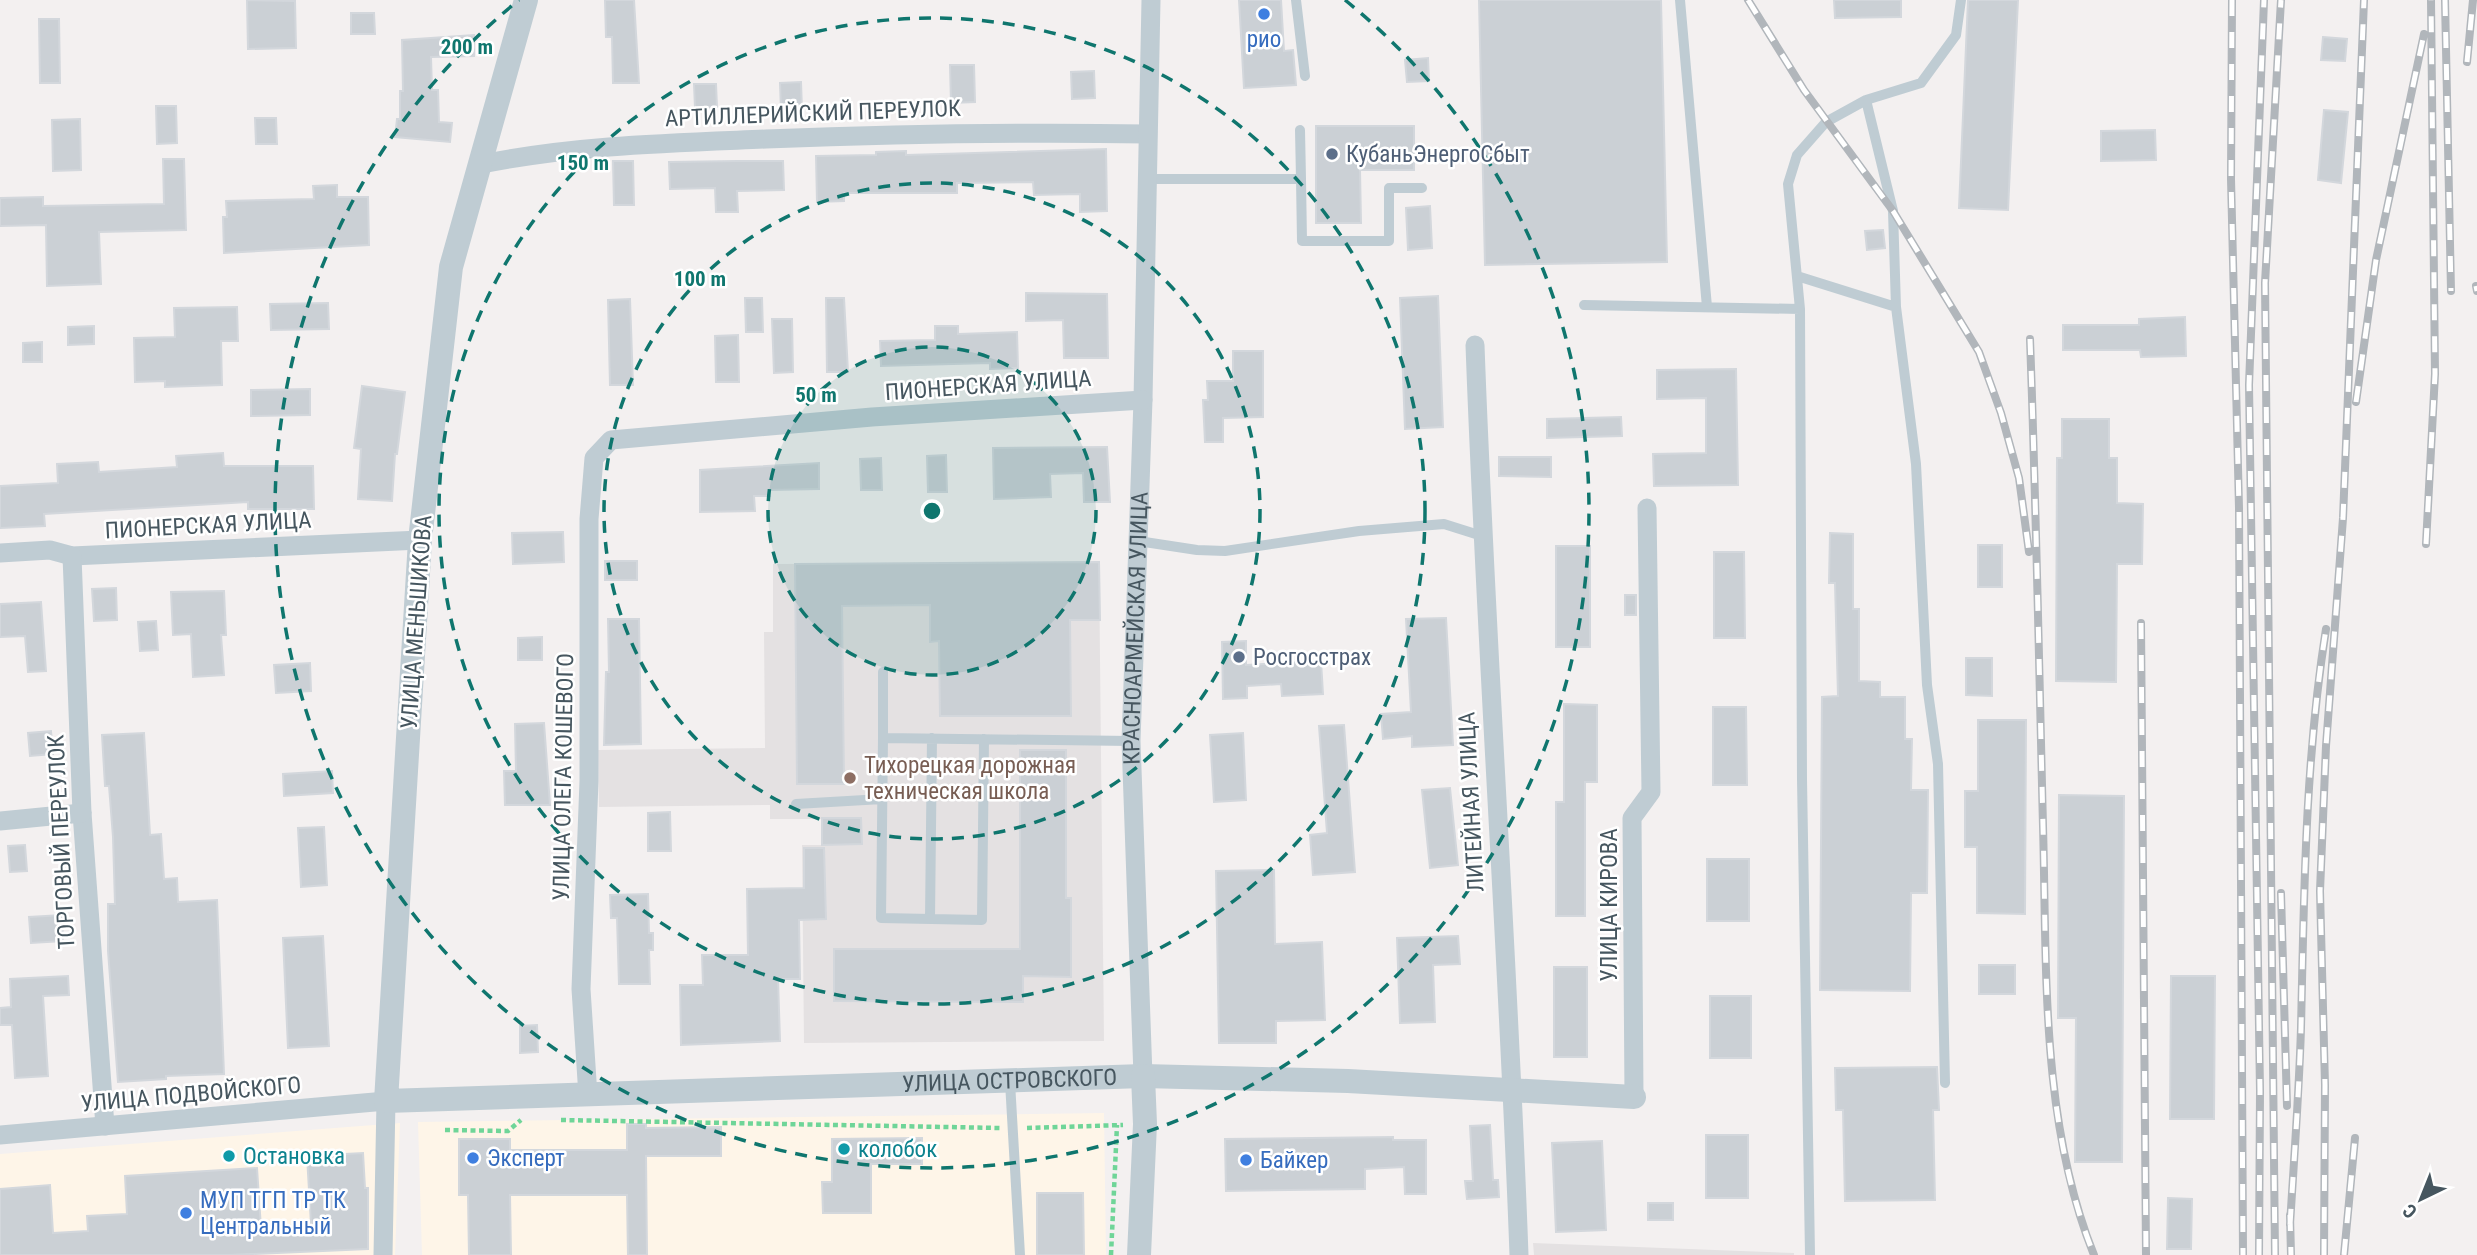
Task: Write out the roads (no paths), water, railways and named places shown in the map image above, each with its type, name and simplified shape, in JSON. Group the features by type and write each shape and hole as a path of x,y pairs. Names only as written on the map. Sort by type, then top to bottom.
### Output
{"street":[{"name":"УЛИЦА МЕНЬШИКОВА","path":"383,1255 386,1101 420,540 451,268 526,0"},
{"name":"КРАСНОАРМЕЙСКАЯ УЛИЦА","path":"1139,1255 1145,1124 1131,741 1143,400 1151,0"},
{"name":"АРТИЛЛЕРИЙСКИЙ ПЕРЕУЛОК","path":"482,164 544,152 613,145 976,131 1147,134"},
{"name":"ЛИТЕЙНАЯ УЛИЦА","path":"1475,345 1482,536 1513,1091 1519,1255"},
{"name":"ПИОНЕРСКАЯ УЛИЦА","path":"594,458 611,440 872,417 1143,400"},
{"name":"УЛИЦА ОЛЕГА КОШЕВОГО","path":"588,1096 581,989 589,781 589,519 594,458"},
{"name":"УЛИЦА КИРОВА","path":"1634,1097 1632,818 1651,792 1647,508"},
{"name":"ПИОНЕРСКАЯ УЛИЦА","path":"0,553 50,550 72,556 420,540"},
{"name":"ТОРГОВЫЙ ПЕРЕУЛОК","path":"72,556 82,813 105,1126"},
{"path":"0,821 82,813"},
{"name":"УЛИЦА ОСТРОВСКОГО","path":"386,1101 1143,1076 1348,1081 1634,1097"},
{"name":"УЛИЦА ПОДВОЙСКОГО","path":"0,1135 386,1101"}],"lane":[{"path":"1296,0 1305,76"},
{"path":"1680,0 1707,307"},
{"path":"1810,1255 1802,779 1800,309 1788,184 1797,155 1826,122 1866,100 1921,83 1956,35 1961,0"},
{"path":"1866,100 1893,211 1896,307 1916,464 1927,685 1938,764 1945,1083"},
{"path":"1300,130 1302,241 1389,241 1389,188 1422,188"},
{"path":"1146,179 1301,179"},
{"path":"1797,276 1896,307"},
{"path":"1584,305 1800,309"},
{"path":"1138,541 1197,550 1225,551 1359,531 1444,524 1482,536"},
{"path":"883,672 881,918 982,920 984,739"},
{"path":"883,738 1131,741"},
{"path":"930,919 932,738"},
{"path":"796,804 883,799"},
{"path":"1010,1082 1020,1255"}],"railway":[{"path":"1748,0 1804,90 1893,211 1979,352 2001,413 2019,478 2029,552"},
{"path":"2232,0 2231,179 2239,508 2243,1255"},
{"path":"2259,1255 2260,1091 2249,385 2264,0"},
{"path":"2275,1255 2265,283 2281,0"},
{"path":"2324,1255 2325,1085 2320,891 2326,746 2343,518 2364,0"},
{"path":"2426,544 2435,374 2431,0"},
{"path":"2445,0 2451,291"},
{"path":"2467,62 2473,0"},
{"path":"2356,402 2376,260 2424,34"},
{"path":"2476,286 2477,291"},
{"path":"2030,339 2050,1044 2064,1151 2076,1204 2094,1255"},
{"path":"2141,623 2146,1255"},
{"path":"2290,1225 2300,1053 2310,778 2326,629"},
{"path":"2281,893 2287,1106"},
{"path":"2344,1255 2355,1138"},
{"path":"2290,1215 2291,1255"}],"place":[{"name":"рио","path":"1264,14"},
{"name":"КубаньЭнергоСбыт","path":"1332,154"},
{"name":"Росгосстрах","path":"1239,657"},
{"name":"Тихорецкая дорожная техническая школа","path":"850,778"},
{"name":"колобок","path":"844,1149"},
{"name":"Остановка","path":"229,1156"},
{"name":"Эксперт","path":"473,1158"},
{"name":"Байкер","path":"1246,1160"},
{"name":"МУП ТГП ТР ТК Центральный","path":"186,1213"}]}
